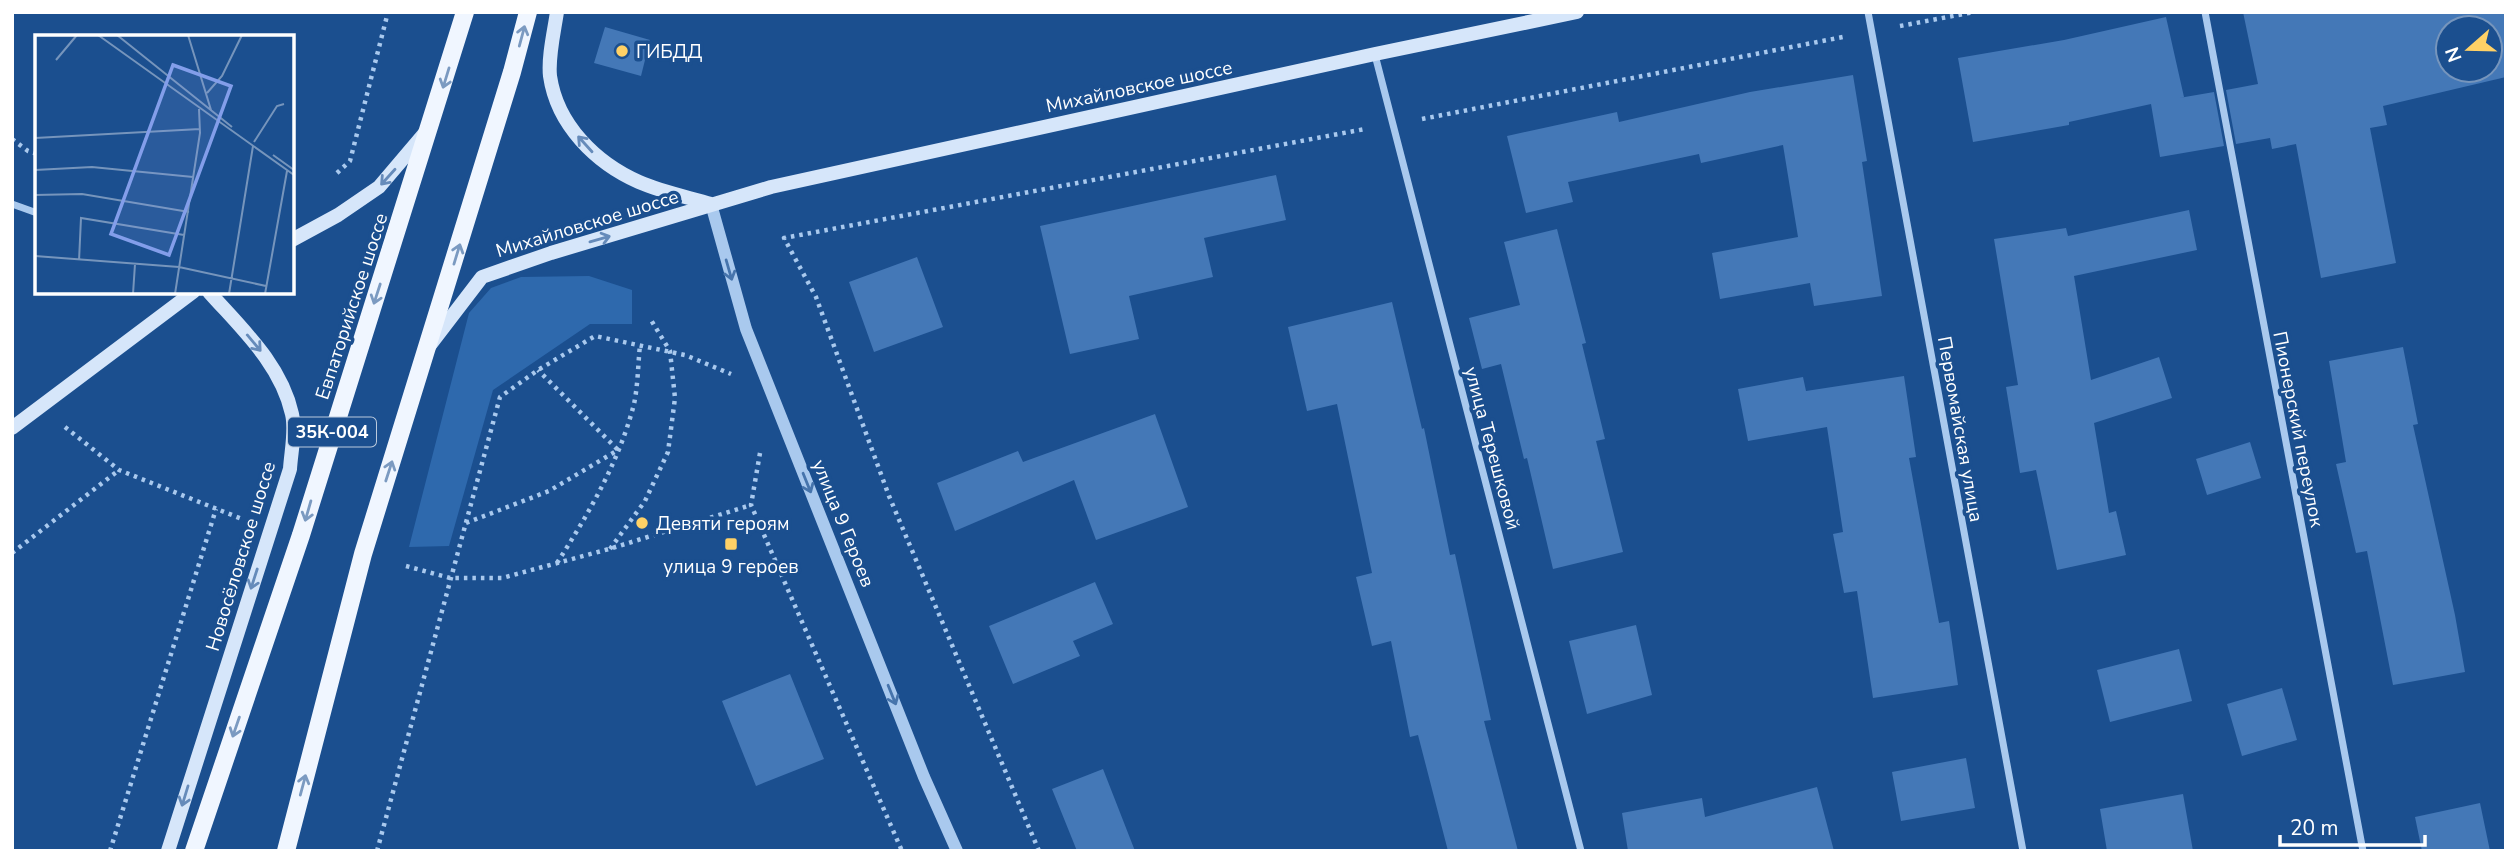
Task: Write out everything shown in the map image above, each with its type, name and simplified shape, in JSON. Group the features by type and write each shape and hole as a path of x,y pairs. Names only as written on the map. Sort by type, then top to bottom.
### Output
{"main road":[{"name":"Евпаторийское шоссе","path":"194,851 301,536 465,12"},
{"name":"35К-004","path":"286,851 363,554 512,72 528,12"},
{"name":"Михайловское шоссе","path":"557,12 550,76 562,114 586,147 612,167 640,182 711,204"},
{"name":"Михайловское шоссе","path":"427,350 482,277 711,204 771,187 1577,12"},
{"path":"294,239 338,215 379,187 431,125"},
{"path":"12,428 190,294"},
{"name":"Новосёловское шоссе","path":"169,851 290,469 292,415 278,377 259,348 211,294"}],"street":[{"name":"Первомайская улица","path":"1868,12 2023,851"},
{"name":"Пионерский переулок","path":"2205,12 2364,851"},
{"name":"улица Терешковой","path":"1374,54 1581,851"},
{"path":"12,204 35,212"},
{"name":"улица 9 Героев","path":"711,204 746,329 924,777 957,851"}],"path":[{"path":"331,178 350,161 388,12"},
{"path":"1039,851 889,496 816,297 784,238 1974,12"},
{"path":"12,139 35,153"},
{"path":"609,549 645,501 668,452 675,398 670,351 651,320"},
{"path":"377,851 500,397 538,370 595,336 685,355 770,390 751,505 902,851"},
{"path":"557,564 593,506 618,450 634,402 640,345"},
{"path":"538,370 618,450"},
{"path":"64,426 119,470 253,523"},
{"path":"465,523 549,491 618,450"},
{"path":"12,552 119,470"},
{"path":"407,566 450,578 502,578 609,549 751,505"},
{"path":"110,851 215,509"}],"shaded area":[{"path":"589,276 632,290 632,324 590,324 493,390 449,546 409,547 469,313 491,288 521,277"}],"building":[{"path":"2243,12 2506,12 2506,77 2504,14 2434,14 2434,84 2476,84 2383,106 2387,125 2370,128 2396,263 2321,278 2296,144 2272,149 2270,138 2236,144 2226,90 2258,84"},
{"path":"2166,17 2184,97 2179,98 2214,92 2224,146 2160,157 2151,104 2069,122 2069,125 1973,142 1958,58 2064,40"},
{"name":"ГИБДД","path":"605,27 650,40 641,76 594,63"},
{"path":"1853,75 1867,161 1862,162 1882,296 1814,306 1810,283 1720,299 1712,253 1798,237 1783,145 1701,163 1699,154 1568,182 1573,202 1526,213 1507,136 1617,112 1619,122 1750,92"},
{"path":"1276,175 1286,220 1204,238 1213,277 1129,296 1139,339 1070,354 1040,226"},
{"path":"2189,210 2197,250 2074,276 2091,380 2159,357 2172,398 2094,423 2109,513 2116,511 2126,555 2057,570 2036,470 2020,473 2006,387 2018,385 1994,239 2066,228 2068,236"},
{"path":"1557,229 1586,343 1582,344 1605,439 1596,441 1623,552 1553,569 1501,364 1482,369 1469,318 1520,305 1504,242"},
{"path":"917,257 943,327 874,352 849,282"},
{"path":"1392,302 1422,429 1424,428 1450,555 1455,554 1491,720 1484,721 1518,851 1448,851 1418,735 1410,737 1391,641 1372,646 1356,577 1372,573 1337,404 1307,411 1288,327"},
{"path":"2403,347 2418,424 2413,425 2465,672 2393,685 2367,551 2356,553 2336,464 2346,462 2329,361"},
{"path":"1904,376 1916,457 1909,458 1939,623 1949,621 1958,685 1873,698 1857,591 1844,593 1833,534 1843,532 1827,427 1748,441 1738,389 1803,377 1806,391"},
{"path":"1155,414 1188,507 1096,540 1074,480 955,531 937,483 1018,451 1023,462"},
{"path":"2250,442 2261,478 2207,495 2196,459"},
{"path":"1095,582 1113,624 1073,641 1080,656 1013,684 989,626"},
{"path":"1636,625 1652,695 1587,714 1569,641"},
{"path":"2179,649 2192,701 2110,722 2097,670"},
{"path":"790,674 824,759 756,786 722,701"},
{"path":"2282,688 2297,740 2242,756 2227,704"},
{"path":"1966,758 1975,808 1901,821 1892,772"},
{"path":"1103,769 1135,851 1077,851 1052,789"},
{"path":"1817,787 1834,851 1628,851 1622,813 1702,798 1705,817"},
{"path":"2183,794 2193,851 2107,851 2100,809"},
{"path":"2480,803 2490,851 2422,851 2415,817"}],"place":[{"name":"ГИБДД","path":"622,51"},
{"name":"Девяти героям","path":"642,523"},
{"name":"улица 9 героев","path":"731,544"}]}
